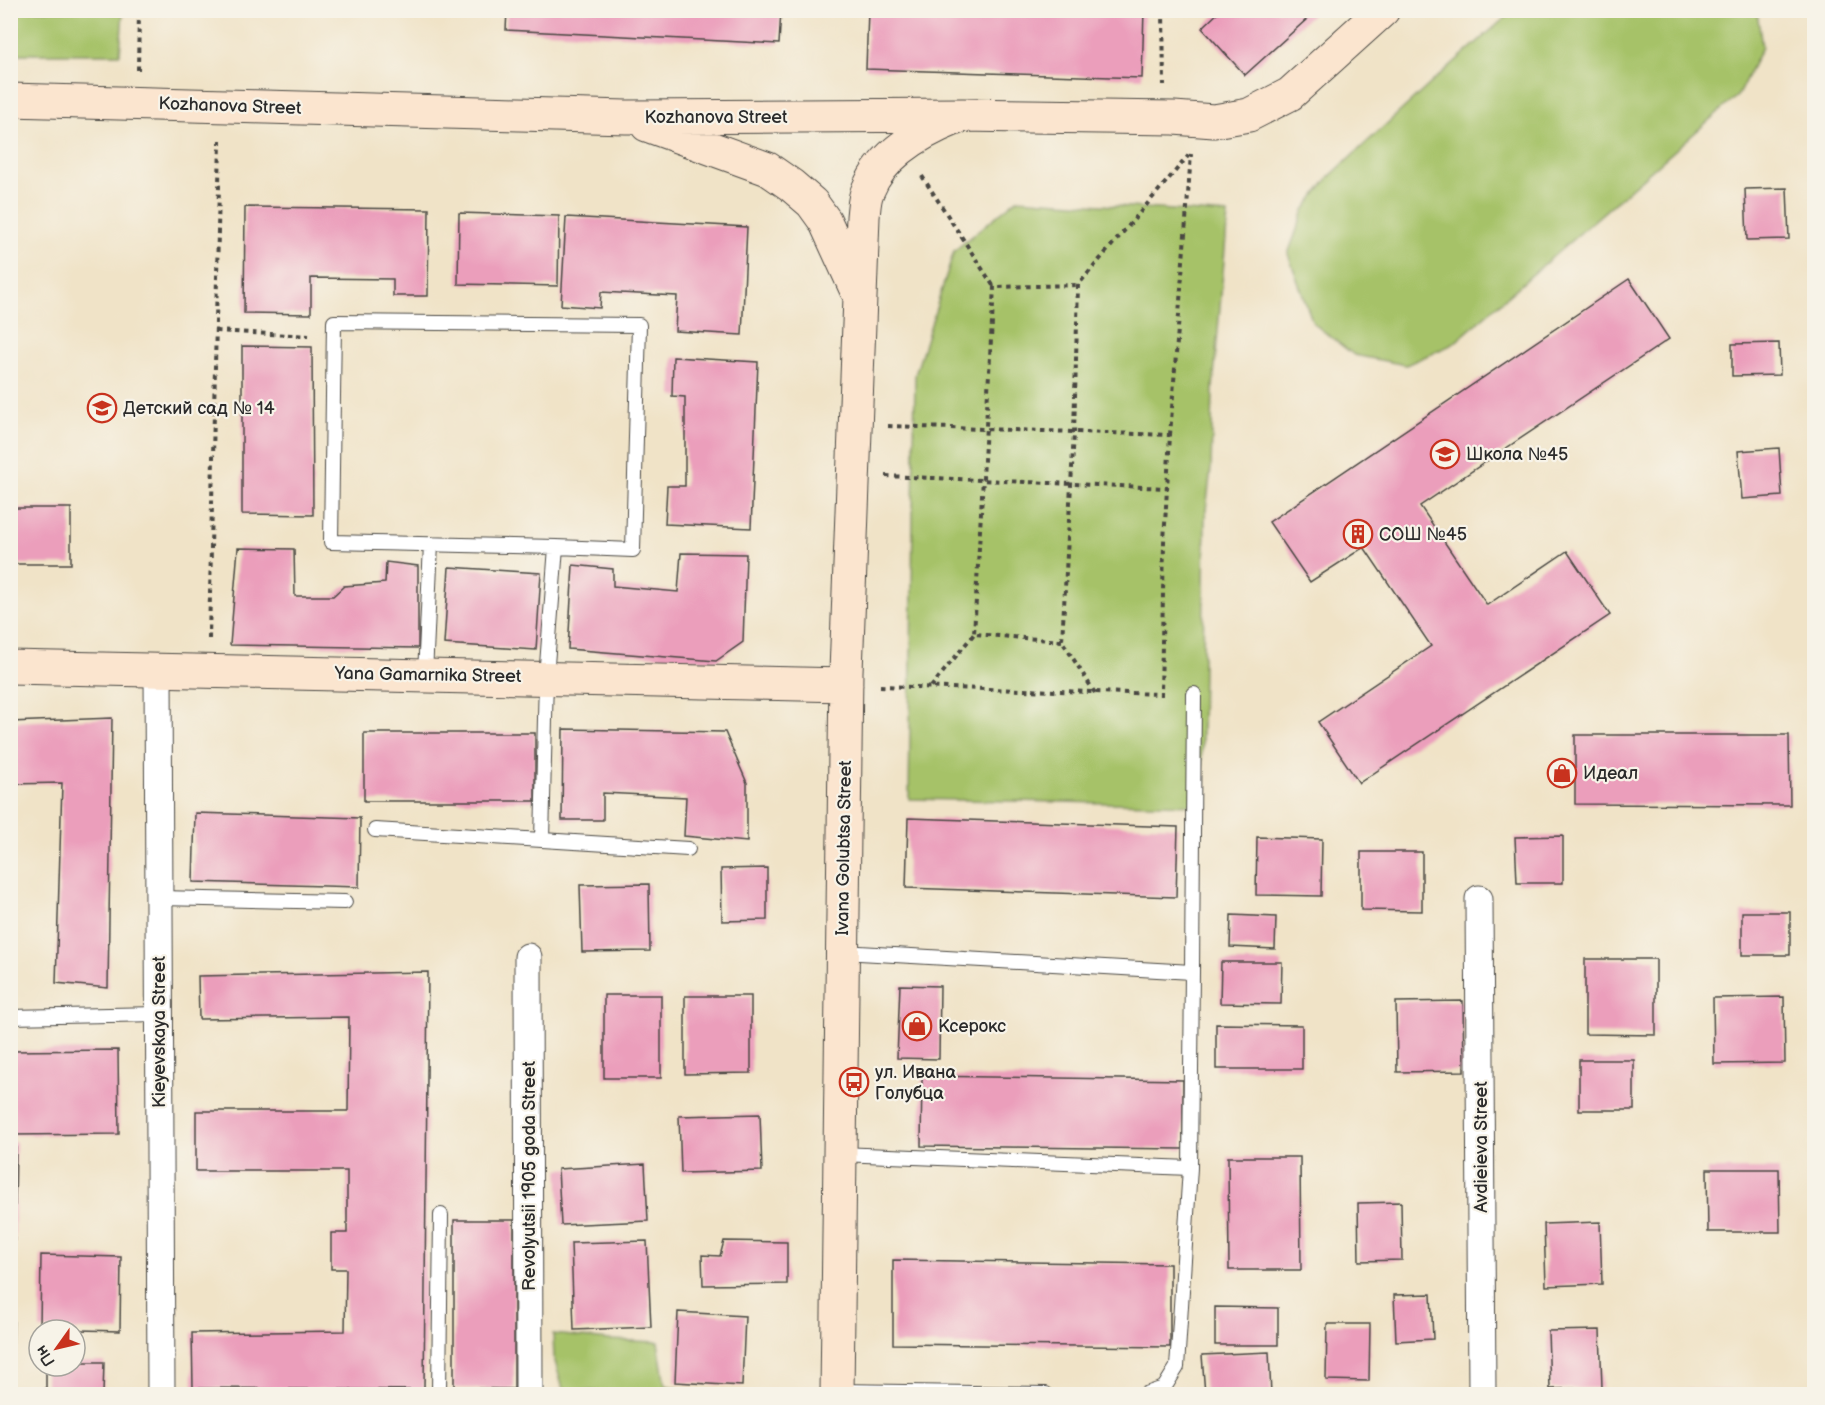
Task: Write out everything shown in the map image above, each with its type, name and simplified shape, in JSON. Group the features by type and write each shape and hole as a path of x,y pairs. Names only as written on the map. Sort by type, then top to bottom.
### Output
{"street":[{"name":"Kozhanova Street","path":"11,85 626,117 963,115 1174,118 1214,121 1249,115 1290,94 1383,10"},
{"name":"Ivana Golubtsa Street","path":"837,1393 846,685 863,217 868,189 895,153 923,133 963,115"},
{"path":"626,117 768,169 791,185 812,203 825,221 861,301"},
{"name":"Yana Gamarnika Street","path":"10,667 846,685"},
{"name":"Kieyevskaya Street","path":"158,669 161,1395"},
{"name":"Avdieieva Street","path":"1479,899 1482,1395"},
{"name":"Revolyutsii 1905 goda Street","path":"528,957 529,1395"}],"lane":[{"path":"334,322 639,325 633,550 331,542 333,337 334,322"},
{"path":"425,675 431,544"},
{"path":"542,840 546,678 556,547"},
{"path":"1146,1395 1164,1388 1177,1367 1190,1168 1194,694"},
{"path":"375,830 688,849"},
{"path":"159,898 345,902"},
{"path":"842,952 1192,972"},
{"path":"10,1017 159,1014"},
{"path":"840,1154 1190,1168"},
{"path":"439,1395 441,1215"},
{"path":"837,1393 1046,1395"}],"path":[{"path":"138,73 139,10"},
{"path":"1162,10 1164,89"},
{"path":"10,21 11,85"},
{"path":"209,647 220,136"},
{"path":"1095,693 1062,641 1074,433 1078,285 1191,152 1167,489 1161,694"},
{"path":"922,176 994,287 974,634 931,688"},
{"path":"994,287 1078,285"},
{"path":"216,331 333,337"},
{"path":"886,426 1170,435"},
{"path":"875,475 983,482 1167,489"},
{"path":"974,634 1062,641"},
{"path":"846,685 1194,694"}],"green space":[{"path":"11,10 123,11 120,54 11,54"},
{"path":"1514,10 1757,11 1762,47 1738,95 1453,344 1406,365 1354,355 1313,323 1288,254 1304,210 1329,177"},
{"path":"1017,199 1228,214 1213,388 1211,468 1205,519 1201,805 909,799 915,375 954,251"},
{"path":"553,1334 658,1342 665,1385 701,1394 631,1394 563,1389 554,1358"}],"building":[{"path":"507,10 781,10 779,44 506,30"},
{"path":"868,10 1144,10 1142,78 866,69"},
{"path":"1221,10 1317,10 1245,75 1202,28"},
{"path":"1787,188 1789,239 1747,240 1745,189"},
{"path":"245,207 429,209 428,296 393,296 393,279 311,278 311,314 244,313"},
{"path":"459,213 559,216 558,286 458,284"},
{"path":"566,217 747,227 742,335 675,331 677,296 601,292 600,308 561,305"},
{"name":"СОШ №45","path":"1629,279 1669,339 1420,506 1487,605 1567,551 1610,615 1359,783 1318,722 1431,646 1364,547 1310,582 1269,522"},
{"path":"1779,343 1780,375 1732,376 1732,344"},
{"path":"242,346 312,347 313,515 242,514"},
{"path":"673,357 758,362 751,528 665,524 667,486 685,486 685,397 672,396"},
{"path":"1779,448 1782,496 1742,499 1738,451"},
{"path":"10,508 71,508 71,564 10,564"},
{"path":"238,548 294,549 295,596 333,596 344,586 385,583 386,562 418,566 418,648 230,645"},
{"path":"681,553 746,554 743,642 716,661 568,649 573,565 613,569 613,586 678,592"},
{"path":"449,567 541,573 536,650 444,644"},
{"path":"112,718 108,988 56,983 62,783 10,784 10,722"},
{"path":"563,729 725,732 747,783 747,842 684,836 686,797 603,793 603,820 562,820"},
{"path":"364,733 535,733 535,801 364,801"},
{"path":"1575,735 1789,735 1790,805 1575,804"},
{"path":"195,813 360,818 359,887 193,882"},
{"path":"908,818 1178,827 1176,897 906,888"},
{"path":"1563,836 1563,883 1517,883 1515,837"},
{"path":"1257,837 1322,839 1321,896 1256,895"},
{"path":"1361,852 1422,852 1422,911 1361,910"},
{"path":"767,868 767,920 722,921 721,869"},
{"path":"649,884 650,951 582,952 580,885"},
{"path":"1742,912 1790,912 1790,955 1742,955"},
{"path":"1231,915 1276,917 1275,949 1230,947"},
{"path":"1585,959 1656,959 1656,1035 1585,1034"},
{"path":"1221,962 1282,962 1281,1004 1220,1003"},
{"path":"428,972 424,1390 193,1388 192,1333 345,1331 346,1269 331,1269 331,1233 347,1233 347,1171 196,1171 196,1111 348,1111 349,1017 199,1019 198,976"},
{"path":"900,985 940,986 939,1059 897,1058"},
{"path":"604,995 661,995 661,1078 604,1078"},
{"path":"685,996 751,996 751,1073 685,1074"},
{"path":"1784,997 1785,1063 1714,1064 1713,998"},
{"path":"1463,1001 1464,1071 1397,1072 1396,1002"},
{"path":"1216,1024 1302,1025 1302,1069 1216,1069"},
{"path":"118,1050 119,1134 10,1135 10,1051"},
{"path":"1579,1060 1634,1060 1634,1110 1579,1110"},
{"path":"922,1076 1183,1080 1183,1149 921,1146"},
{"path":"760,1114 762,1171 681,1173 679,1116"},
{"path":"10,1142 16,1142 13,1363 10,1363"},
{"path":"1228,1157 1300,1157 1301,1270 1229,1270"},
{"path":"645,1164 648,1221 561,1225 558,1169"},
{"path":"1707,1169 1779,1169 1780,1232 1708,1232"},
{"path":"1401,1202 1402,1260 1359,1261 1358,1203"},
{"path":"454,1220 514,1220 514,1389 454,1388"},
{"path":"1600,1222 1602,1284 1546,1286 1544,1224"},
{"path":"647,1241 651,1327 574,1330 571,1243"},
{"path":"724,1241 787,1242 787,1284 703,1285 702,1255 720,1256"},
{"path":"41,1255 121,1257 120,1331 87,1330 87,1318 40,1318"},
{"path":"893,1260 1170,1264 1170,1347 893,1344"},
{"path":"1431,1294 1433,1339 1396,1341 1394,1295"},
{"path":"1215,1307 1278,1308 1278,1345 1215,1345"},
{"path":"678,1312 745,1316 742,1386 675,1382"},
{"path":"1327,1324 1370,1324 1369,1381 1326,1380"},
{"path":"1600,1330 1602,1388 1550,1389 1548,1331"},
{"path":"1269,1352 1271,1394 1205,1394 1202,1355"},
{"path":"87,1362 104,1362 103,1394 46,1394 46,1378 87,1378"},
{"path":"1661,1389 1778,1391 1778,1394 1661,1394"}],"place":[{"name":"Детский сад № 14","path":"102,408"},
{"name":"Школа №45","path":"1445,454"},
{"name":"СОШ №45","path":"1358,534"},
{"name":"Идеал","path":"1562,773"},
{"name":"Ксерокс","path":"917,1026"},
{"name":"ул. Ивана Голубца","path":"854,1082"}]}
